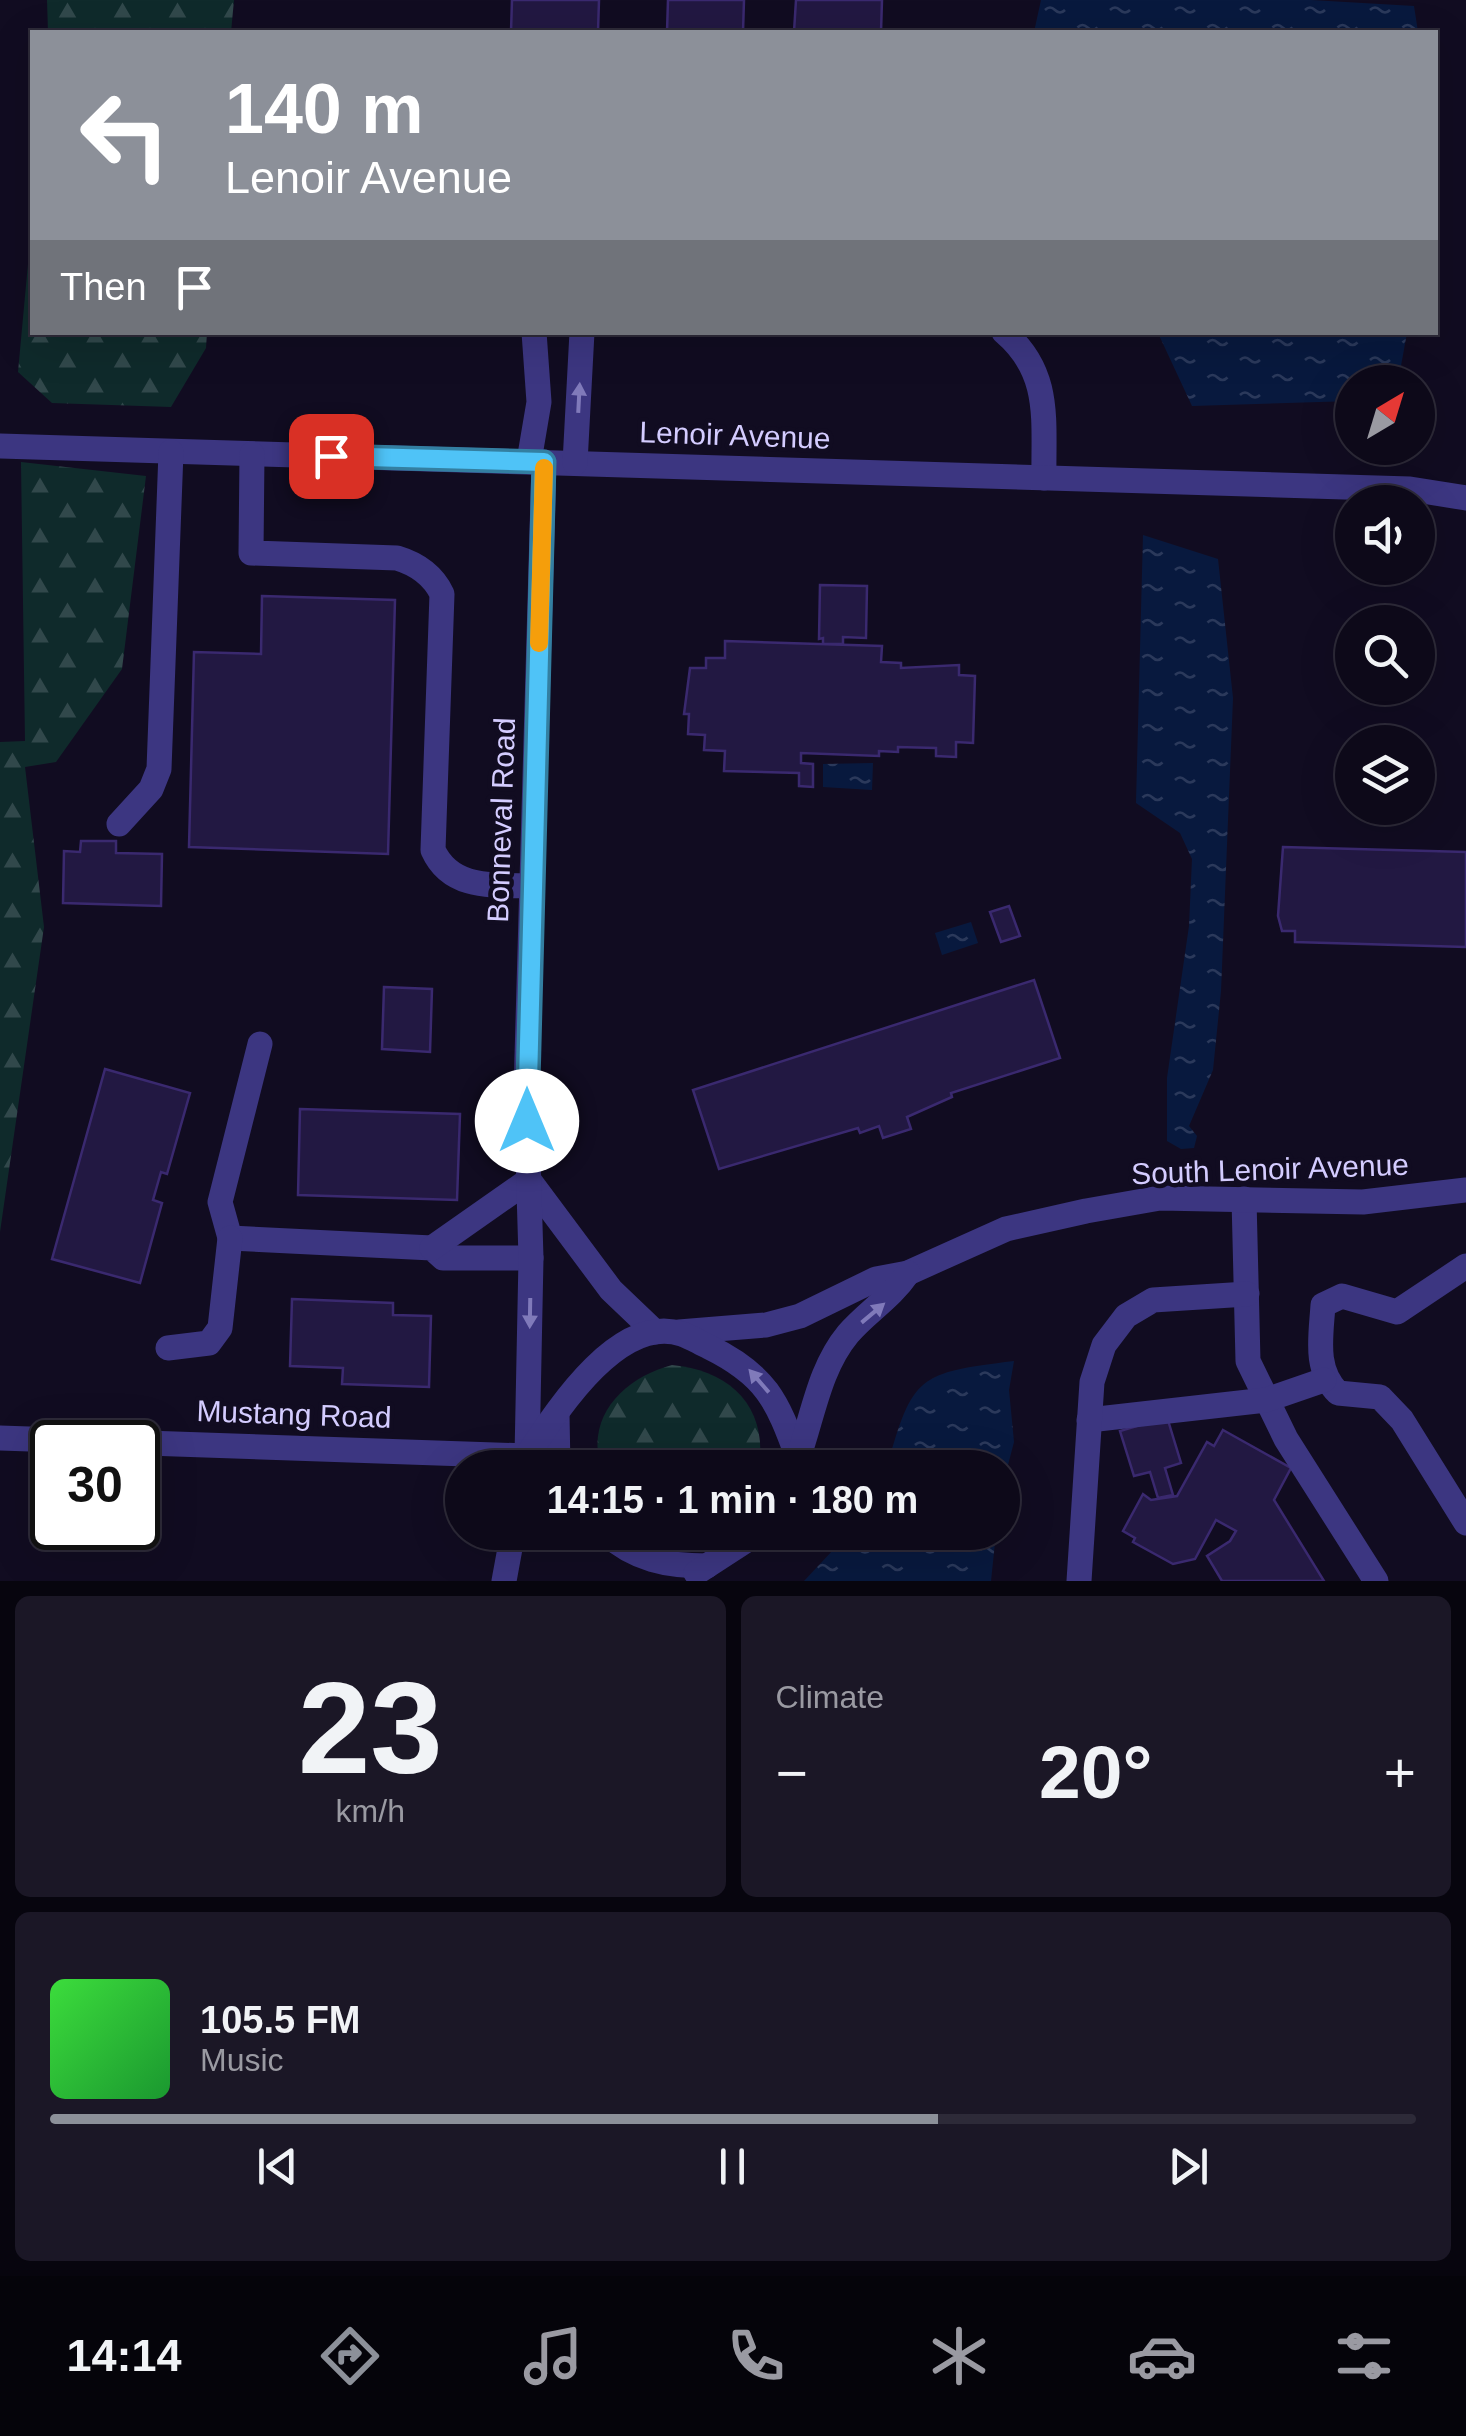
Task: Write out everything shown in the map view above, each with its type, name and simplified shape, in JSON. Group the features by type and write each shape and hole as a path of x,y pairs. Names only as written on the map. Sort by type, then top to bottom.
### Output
{"street":[{"name":"Bonneval Road","path":"526,1450 539,402 534,335"},
{"path":"575,463 582,335"},
{"path":"1007,335 1020,346 1038,374 1044,478"},
{"name":"Lenoir Avenue","path":"0,446 1410,490 1466,498"},
{"path":"119,824 151,789 159,770 171,452"},
{"path":"252,454 251,553 397,558 419,567 437,584 442,594 433,850 446,870 467,882 532,886"},
{"path":"168,1348 210,1344 220,1328 230,1238 220,1202 260,1044"},
{"path":"230,1238 432,1248 529,1180 560,1228 611,1290 667,1332 746,1366 782,1412 793,1450"},
{"name":"South Lenoir Avenue","path":"667,1332 766,1326 800,1316 876,1279 908,1273 1006,1229 1086,1211 1160,1198 1363,1202 1466,1190"},
{"path":"1244,1198 1248,1361 1266,1400 1376,1581"},
{"path":"432,1248 443,1258 530,1258"},
{"path":"1466,1266 1397,1312 1342,1296 1323,1306 1320,1348 1324,1380 1338,1394 1380,1397 1402,1420 1466,1524"},
{"name":"South Lenoir Avenue","path":"801,1450 830,1361 849,1333 892,1296 908,1273"},
{"path":"1079,1581 1092,1382 1104,1345 1126,1316 1153,1300 1246,1294"},
{"path":"534,1450 601,1360 626,1340 667,1332"},
{"path":"1089,1420 1266,1400 1324,1380"},
{"path":"557,1414 558,1450"},
{"name":"Mustang Road","path":"0,1438 445,1458"},
{"path":"504,1581 510,1550"},
{"path":"628,1550 669,1566 707,1566"},
{"path":"684,1581 732,1550"}],"green space":[{"path":"47,0 234,0 231,30 48,30"},
{"path":"30,243 30,335 207,335 206,348 171,407 52,403 18,372"},
{"path":"21,462 146,476 122,669 56,762 25,767 44,927 0,1232 0,742 25,741"},
{"path":"672,1365 693,1368 727,1384 751,1410 760,1450 598,1450 599,1431 613,1401 655,1371"}],"water":[{"path":"1041,0 1311,0 1414,6 1418,30 1034,30"},
{"path":"1159,335 1407,335 1401,365 1335,365 1335,402 1192,406"},
{"path":"1143,535 1218,559 1233,698 1221,991 1213,1070 1189,1126 1197,1136 1194,1148 1181,1149 1167,1141 1167,1078 1189,926 1192,859 1180,833 1136,803"},
{"path":"873,763 872,790 823,787 823,764"},
{"path":"971,922 978,943 942,955 935,933"},
{"path":"1014,1361 1009,1390 1012,1450 892,1450 913,1396 924,1384 957,1370"},
{"path":"833,1550 994,1550 991,1581 804,1581"}],"building":[{"path":"512,0 599,0 598,30 511,30"},
{"path":"668,0 744,0 743,30 667,30"},
{"path":"796,0 882,0 881,30 794,30"},
{"path":"820,585 867,586 866,638 843,637 843,644 823,644 823,638 819,639"},
{"path":"262,596 395,600 388,854 189,847 194,652 261,654"},
{"path":"725,641 882,646 881,662 901,663 901,668 959,665 959,675 975,676 973,743 956,742 956,757 936,756 936,748 898,747 898,752 879,751 879,756 801,753 801,763 813,764 813,787 799,786 799,773 724,771 725,751 704,750 705,735 688,734 689,714 684,714 690,668 706,668 706,658 725,658"},
{"path":"81,841 116,841 116,853 162,854 161,906 63,903 64,851 80,852"},
{"path":"1283,847 1466,852 1466,947 1295,942 1295,931 1282,931 1278,916"},
{"path":"1009,906 1020,936 1001,942 990,912"},
{"path":"1034,980 1060,1058 951,1093 952,1097 907,1117 911,1129 883,1138 879,1126 860,1133 858,1128 719,1169 693,1090"},
{"path":"384,987 432,989 430,1052 382,1049"},
{"path":"105,1069 190,1093 167,1174 161,1172 153,1200 162,1203 140,1283 52,1259"},
{"path":"300,1109 460,1114 457,1200 298,1195"},
{"path":"292,1299 393,1303 393,1315 431,1316 429,1387 342,1384 343,1368 290,1366"},
{"path":"1167,1417 1181,1463 1165,1468 1173,1495 1158,1498 1150,1472 1134,1476 1120,1431"},
{"path":"1223,1430 1291,1468 1274,1500 1324,1581 1222,1581 1207,1556 1230,1541 1236,1531 1216,1520 1195,1559 1173,1564 1133,1542 1135,1538 1123,1531 1143,1494 1151,1500 1177,1496 1207,1442 1214,1446"}],"slow traffic":[{"path":"539,643 544,468"}],"route":[{"path":"331,456 544,462 527,1121"}]}
